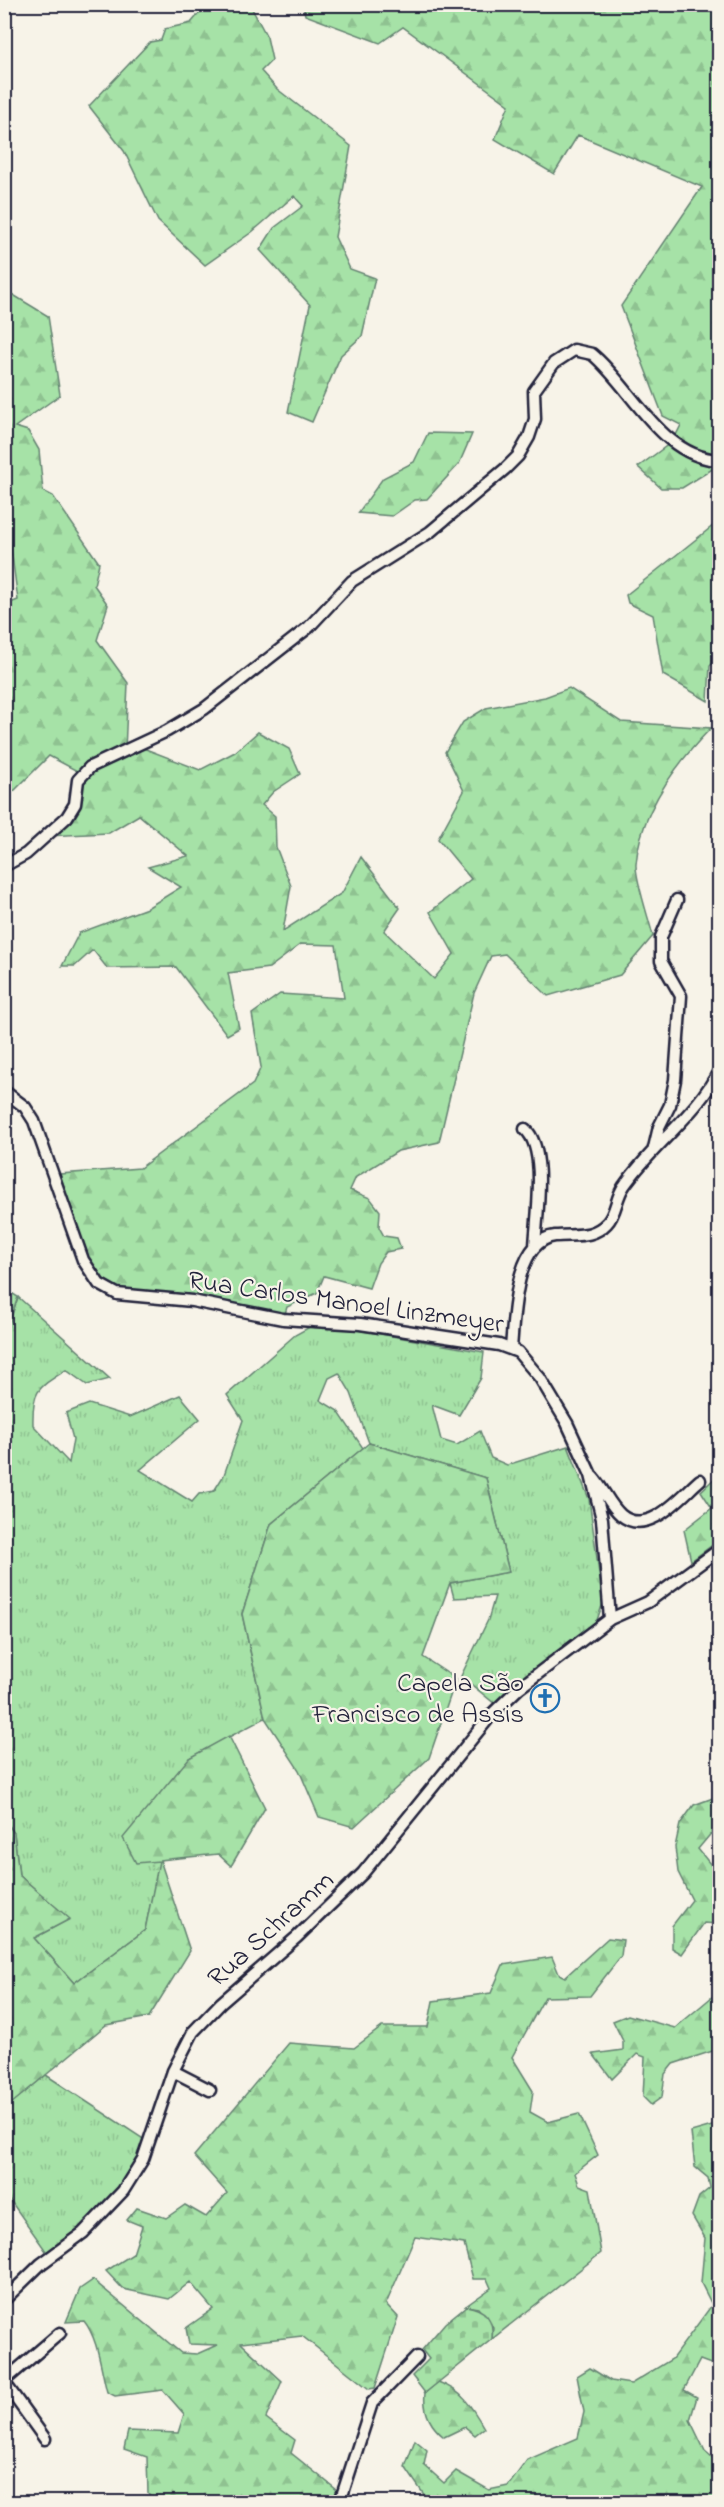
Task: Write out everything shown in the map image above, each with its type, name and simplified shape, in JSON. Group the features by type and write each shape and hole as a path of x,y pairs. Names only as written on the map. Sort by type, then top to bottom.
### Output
{"street":[{"path":"4,866 26,854 67,817 75,804 78,780 90,767 167,731 204,709 309,627 352,581 430,532 505,469 518,456 533,427 534,392 554,363 568,353 582,350 592,354 673,441 701,457 720,460"},
{"path":"654,1148 675,1080 681,996 661,961 661,937 677,900"},
{"path":"511,1348 518,1286 525,1264 535,1247 548,1237 586,1235 607,1224 621,1190 654,1148 708,1092 720,1069"},
{"name":"Rua Carlos Manoel Linzmeyer","path":"4,1091 25,1107 34,1121 83,1260 93,1278 107,1291 192,1301 283,1319 360,1324 511,1348 526,1360 555,1402 591,1475 602,1519 610,1619"},
{"path":"525,1129 533,1139 538,1168 535,1247"},
{"path":"591,1475 622,1516 643,1522 657,1517 700,1480"},
{"name":"Rua Schramm","path":"4,2300 41,2264 83,2233 123,2191 142,2159 173,2071 193,2032 221,2002 304,1930 375,1861 492,1714 519,1688 610,1619 648,1602 720,1549"},
{"path":"173,2071 210,2090"},
{"path":"45,2439 4,2381 60,2332"},
{"path":"340,2502 372,2403 417,2357"}],"green space":[{"path":"207,4 250,5 267,37 272,60 261,71 277,89 351,146 335,237 350,269 375,278 362,336 341,355 312,422 288,412 310,305 260,250 274,228 303,206 294,196 252,232 205,265 158,221 124,151 89,106 150,42 161,40 165,29 191,23"},
{"path":"303,5 719,5 719,465 682,488 661,488 638,467 673,441 681,425 663,416 621,306 702,187 578,135 554,174 495,139 509,105 403,27 380,43 305,15"},
{"path":"5,290 48,316 60,395 15,427 28,431 39,450 43,491 53,496 99,563 94,585 108,605 97,640 128,683 125,751 138,746 200,770 235,752 258,732 289,749 300,774 273,792 262,805 275,816 276,847 291,886 283,931 342,893 361,857 400,908 384,931 434,979 454,954 430,912 471,879 438,839 464,791 445,752 463,722 486,708 545,697 569,688 621,722 711,728 673,773 644,826 636,871 653,936 620,975 548,996 505,954 491,956 474,993 439,1142 398,1151 356,1177 350,1190 370,1198 380,1211 379,1227 384,1236 397,1238 401,1249 386,1252 378,1263 369,1288 324,1276 317,1293 287,1307 284,1317 176,1294 109,1289 91,1270 60,1174 140,1168 253,1084 261,1067 252,1014 280,994 344,998 336,945 301,944 269,968 228,973 239,1028 227,1035 176,967 107,968 93,950 75,966 62,966 79,933 147,908 181,887 148,867 188,856 139,815 109,833 47,836 67,817 83,774 49,756 5,800 5,605 18,600 4,498"},
{"path":"428,433 472,434 459,464 427,499 415,500 392,516 358,513 383,478 414,462"},
{"path":"719,521 719,657 710,666 708,701 663,675 653,615 628,603 626,595"},
{"path":"5,1289 18,1297 5,1335"},
{"path":"18,1297 110,1379 87,1385 66,1370 39,1391 34,1404 33,1425 69,1463 73,1439 66,1413 89,1404 130,1417 180,1395 200,1419 140,1470 192,1502 199,1494 214,1491 224,1475 243,1420 227,1395 295,1335 317,1323 484,1352 481,1378 459,1415 432,1405 441,1440 457,1445 480,1431 491,1458 507,1465 568,1446 589,1499 603,1603 597,1620 587,1630 495,1704 461,1676 488,1620 495,1596 454,1598 450,1583 509,1572 486,1478 369,1443 351,1393 339,1373 329,1378 320,1400 338,1411 363,1448 271,1524 242,1614 265,1718 189,1758 160,1860 145,1930 74,1983 34,1938 69,1919 19,1875 14,1833 5,1820 4,1335"},
{"path":"369,1443 486,1478 509,1572 450,1583 423,1657 456,1679 429,1758 354,1827 319,1817 299,1770 265,1718 242,1614 271,1524"},
{"path":"719,1474 719,1540 691,1561 684,1530 712,1508 701,1491"},
{"path":"229,1736 265,1808 231,1866 218,1854 160,1860 190,1951 149,2017 106,2025 5,2109 4,1900 7,1895 4,1892 5,1820 14,1833 19,1875 70,1919 34,1938 74,1983 145,1930 159,1861 136,1863 123,1838 189,1758"},
{"path":"713,1798 719,1808 719,1824 698,1849 719,1875 719,1924 704,1923 682,1954 672,1948 672,1926 692,1900 678,1872 675,1847 680,1824 694,1805"},
{"path":"608,1938 623,1940 621,1956 590,1996 545,1997 512,2057 533,2091 530,2112 548,2122 579,2114 598,2155 575,2173 579,2185 590,2189 601,2253 492,2339 493,2327 478,2308 466,2306 491,2288 487,2279 473,2279 464,2244 415,2237 386,2304 398,2317 375,2388 369,2389 302,2336 241,2343 282,2381 266,2418 295,2440 291,2453 337,2490 333,2502 156,2502 148,2493 147,2457 124,2449 128,2431 178,2433 184,2414 163,2390 115,2396 107,2392 96,2345 89,2328 84,2321 66,2322 80,2289 93,2280 181,2353 197,2354 217,2345 189,2344 186,2328 213,2309 190,2282 169,2299 123,2289 106,2271 133,2254 142,2226 127,2220 137,2208 166,2218 185,2205 206,2217 227,2193 194,2156 289,2043 354,2048 382,2027 428,2027 433,2001 491,1993 503,1965 552,1957 559,1974 565,1977"},
{"path":"719,1991 719,2049 673,2064 665,2074 662,2097 651,2105 643,2097 645,2057 637,2054 612,2079 593,2054 623,2050 623,2041 613,2021 628,2015 675,2028"},
{"path":"46,2075 145,2140 128,2174 105,2204 48,2254 5,2193 4,2109"},
{"path":"719,2124 719,2161 716,2172 720,2175 719,2363 716,2366 700,2360 684,2390 697,2397 690,2420 705,2451 719,2463 719,2502 429,2502 405,2467 415,2440 427,2450 424,2465 444,2483 456,2471 489,2490 508,2486 527,2460 578,2438 584,2412 577,2376 590,2368 611,2381 631,2384 672,2359 712,2305 701,2283 705,2238 692,2216 699,2197 710,2188 708,2178 695,2167 691,2132"},
{"path":"466,2306 484,2312 492,2326 492,2339 425,2393 412,2376 429,2359 422,2350 445,2323"},
{"path":"438,2382 460,2395 484,2428 475,2435 465,2427 444,2437 439,2432 428,2417 425,2400 425,2393"}],"place":[{"name":"Capela São Francisco de Assis","path":"545,1698"}]}
